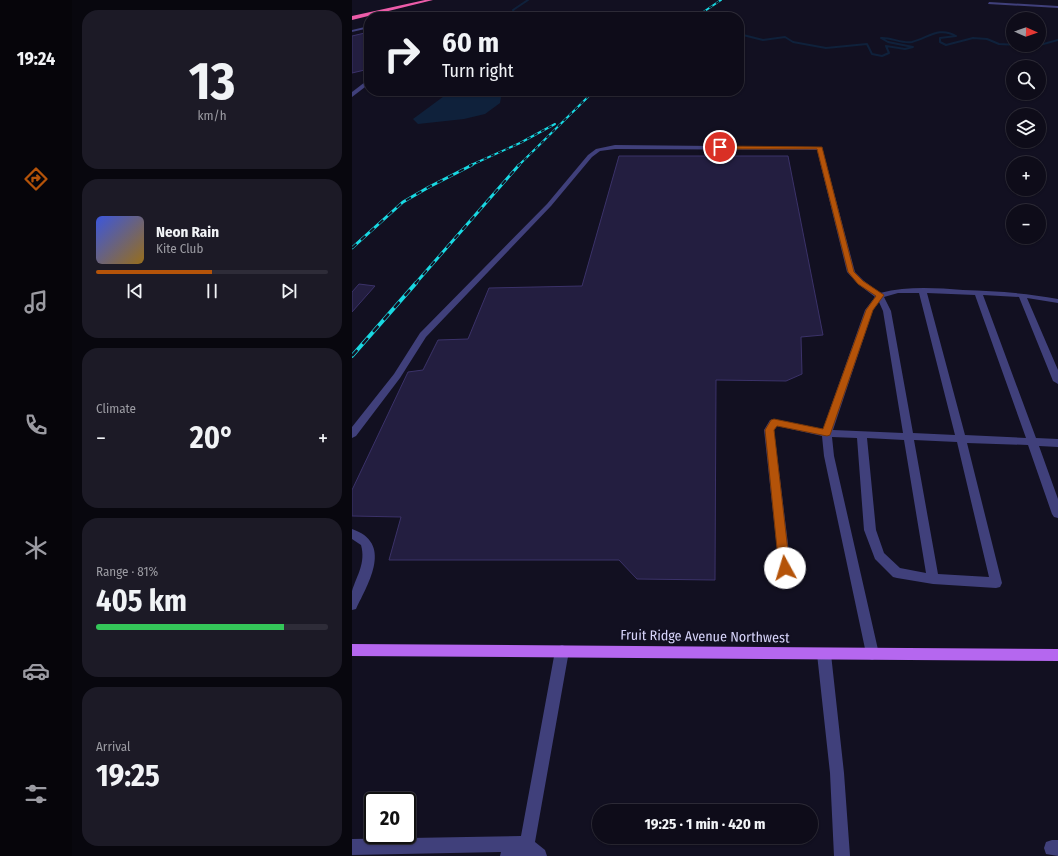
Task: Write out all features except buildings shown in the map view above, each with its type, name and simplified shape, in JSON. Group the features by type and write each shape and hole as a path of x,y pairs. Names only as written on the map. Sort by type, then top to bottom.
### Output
{"highway":[{"path":"378,12 431,0"},
{"path":"352,18 364,15"}],"main road":[{"name":"Fruit Ridge Avenue Northwest","path":"352,650 824,654 1058,654"}],"street":[{"path":"988,3 1058,7"},
{"path":"352,31 364,28"},
{"path":"358,83 364,81"},
{"path":"352,95 364,84"},
{"path":"352,434 397,376 423,335 549,206 590,156 598,150 615,147 820,148 851,272 860,282 880,295 887,311 933,579"},
{"path":"862,434 870,530 879,556 897,573 933,579 996,583 961,438 922,290"},
{"path":"872,654 829,456 827,433 829,423 870,310 880,295 922,290 1022,295 1058,300"},
{"path":"978,292 1058,514"},
{"path":"1022,295 1058,381"},
{"path":"785,568 769,430 774,422 827,433 1058,443"},
{"path":"352,534 361,538 367,544 369,555 366,570 352,605"},
{"path":"526,850 562,651"},
{"path":"824,654 837,773 842,856"},
{"path":"352,847 526,850 539,856"},
{"path":"508,856 526,850"}],"water":[{"path":"444,96 501,96 500,103 485,114 464,119 418,124 413,119"}],"waterway":[{"path":"514,12 513,10 528,0"},
{"path":"744,35 763,40 785,37 793,42 826,48 867,44 872,54 882,56 889,53 886,46 905,49 913,47 888,42 881,38 912,42 939,32 950,33 956,36 940,38 940,42 946,45 973,38 987,39 999,44 1036,46 1058,40"}],"railway":[{"path":"703,12 721,0"},
{"path":"519,165 589,96"},
{"path":"469,166 520,143 555,124"},
{"path":"352,248 403,202 472,165"},
{"path":"415,284 519,165"},
{"path":"352,356 416,283"}],"route":[{"path":"720,147 820,148 848,266 854,277 880,295 874,301 870,310 829,423 827,433 774,422 769,430 785,568"}]}
